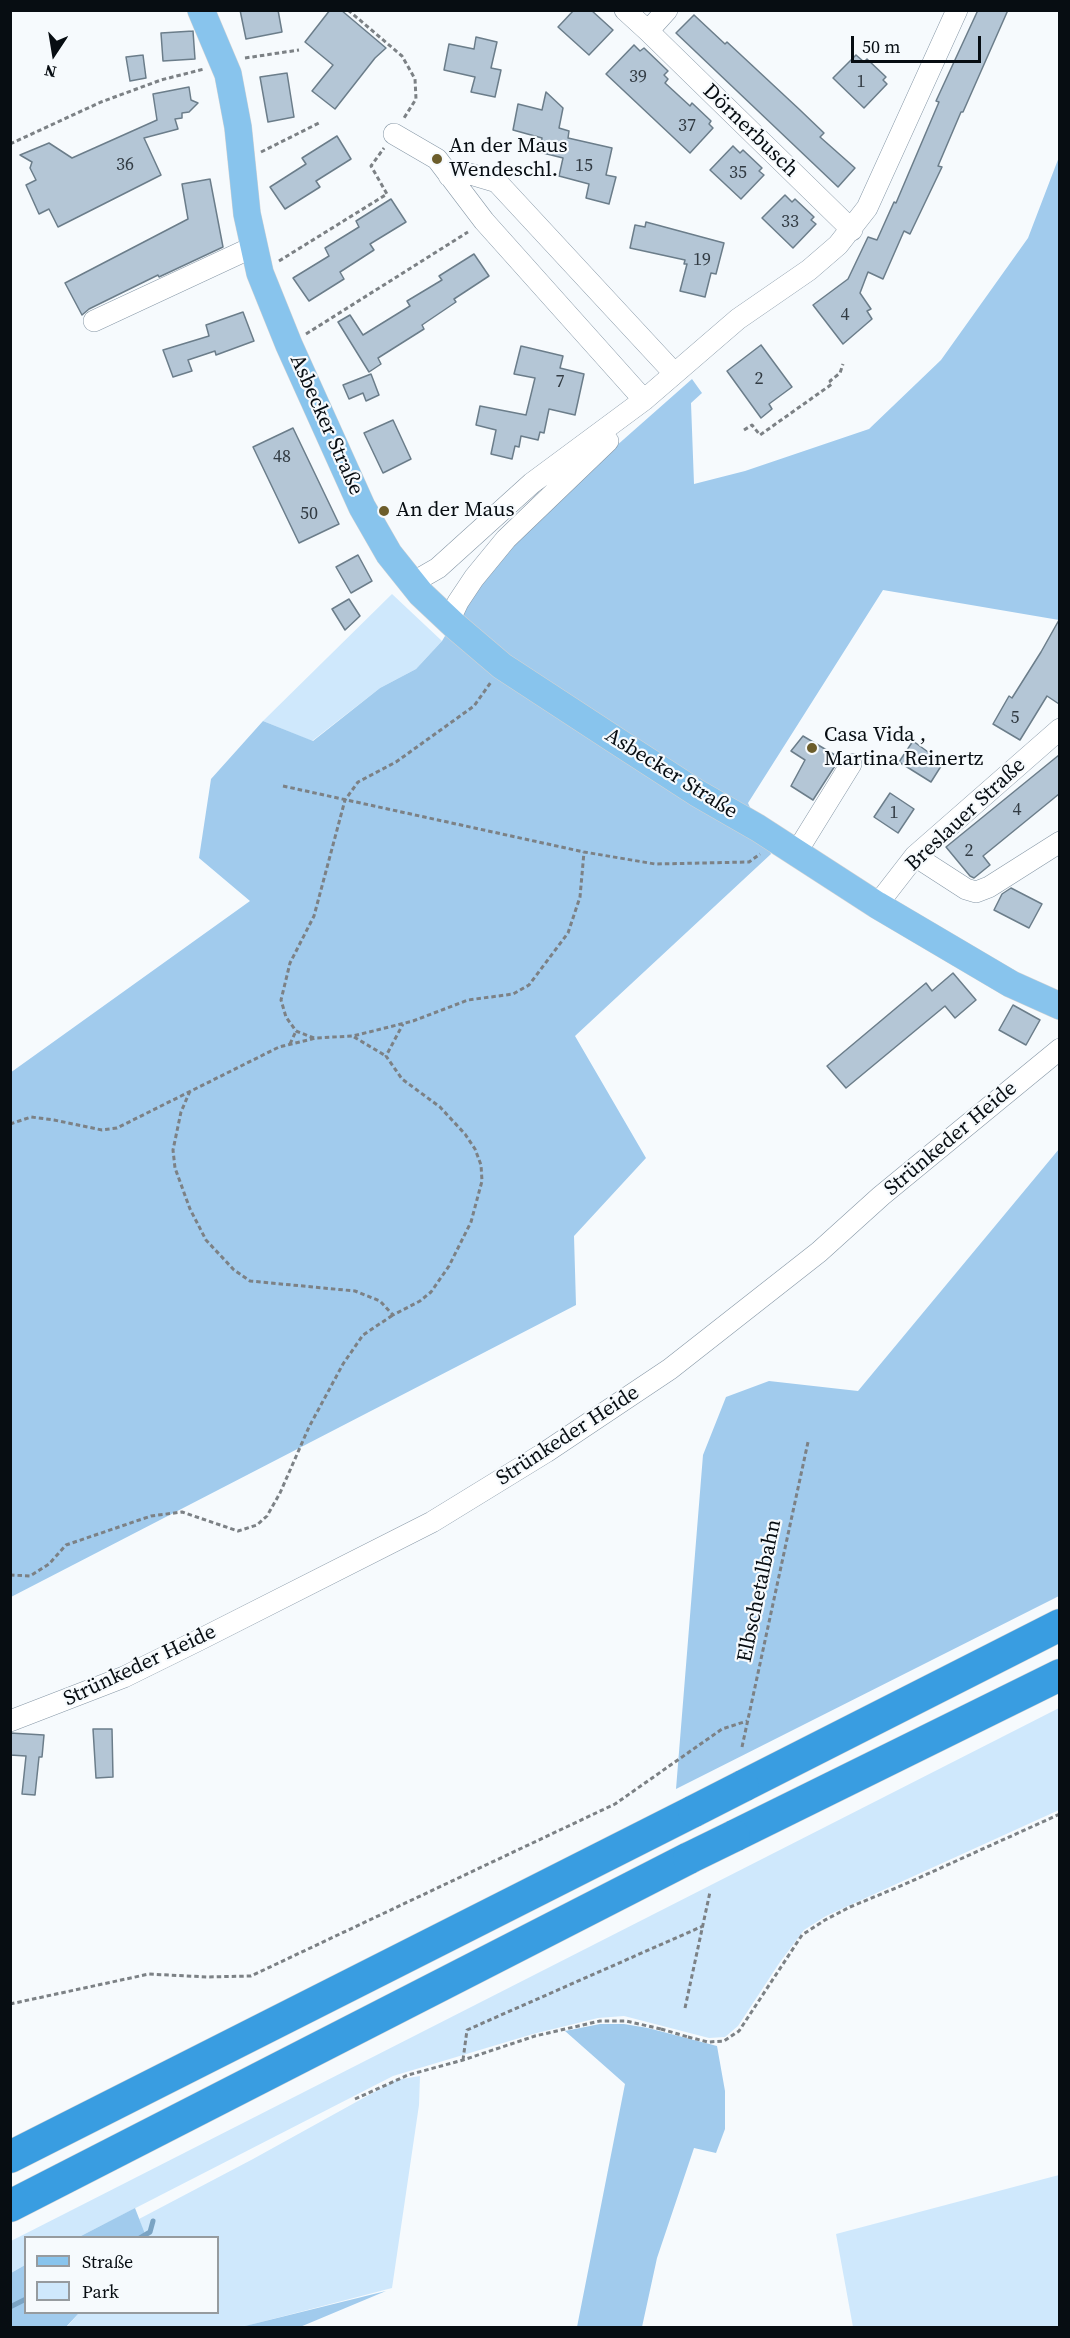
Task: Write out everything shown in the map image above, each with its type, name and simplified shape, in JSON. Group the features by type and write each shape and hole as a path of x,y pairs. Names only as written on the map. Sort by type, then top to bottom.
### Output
{"highway":[{"path":"10,2157 1059,1625"},
{"path":"10,2206 689,1858 1059,1675"}],"main road":[{"name":"Asbecker Straße","path":"201,10 223,64 234,103 247,214 260,273 289,345 362,507 389,554 412,583 449,621 502,666 697,793 788,847 877,905 1011,984 1059,1006"}],"street":[{"name":"Dörnerbusch","path":"625,10 852,230"},
{"path":"648,32 667,10"},
{"path":"449,621 474,578 506,539 612,438 645,400 738,319 809,270 852,230 867,208 881,180 957,10"},
{"path":"394,135 438,159 484,221 645,400"},
{"path":"449,176 460,171 497,182 674,373"},
{"path":"94,321 253,247"},
{"path":"412,583 438,568 532,483 645,400"},
{"name":"Breslauer Straße","path":"877,905 915,856 1059,729"},
{"path":"788,847 851,764"},
{"path":"915,856 966,889 976,892 989,887 1059,842"},
{"name":"Strünkeder Heide","path":"10,1721 123,1677 199,1640 432,1522 546,1452 670,1370 773,1286 819,1252 881,1196 1059,1049"}],"path":[{"path":"260,273 387,194 371,166 394,135 416,99 415,79 402,56 348,10"},
{"path":"10,144 100,102 161,80 250,57 299,50"},
{"path":"241,162 321,122"},
{"path":"289,345 484,221"},
{"path":"744,430 752,425 760,435 832,384 830,381 840,373 843,364"},
{"path":"316,1038 296,1031 286,1017 281,1000 290,963 314,916 345,800 358,782 396,762 474,706 502,666"},
{"path":"283,786 584,852 655,864 749,862 788,847"},
{"path":"10,1124 31,1117 102,1130 117,1128 279,1047 316,1038 353,1036 403,1024 468,999 513,994 529,985 568,933 580,897 584,852"},
{"path":"386,1056 403,1024"},
{"path":"290,1044 296,1031"},
{"path":"10,1575 30,1576 50,1564 66,1545 151,1516 182,1512 238,1531 257,1525 267,1516 280,1493 309,1426 343,1364 363,1335 431,1292 449,1266 471,1222 482,1181 478,1157 465,1134 440,1107 402,1079 386,1056 353,1036"},
{"path":"190,1091 181,1112 173,1150 175,1168 190,1209 206,1240 234,1270 250,1281 355,1291 380,1301 393,1315"},
{"name":"Elbschetalbahn","path":"742,1747 808,1442"},
{"path":"10,2004 149,1974 207,1977 251,1976 615,1804 722,1729 747,1721"},
{"path":"355,2099 408,2075 463,2061 535,2036 600,2021 626,2021 708,2042 724,2041 739,2031 802,1935 850,1907 1059,1814"},
{"path":"685,2008 710,1892"},
{"path":"463,2061 467,2030 703,1926"}],"green space":[{"path":"392,594 442,641 416,669 380,688 312,741 263,721"},
{"path":"1059,1708 1059,1810 826,1916 804,1930 738,2026 725,2037 709,2038 624,2016 598,2018 533,2034 393,2076 81,2236 24,2236 24,2266 11,2273 11,2241"},
{"path":"420,2076 419,2105 392,2288 242,2327 66,2328 78,2314 219,2314 219,2236 143,2236 139,2219 396,2080"},
{"path":"1059,2175 1059,2327 853,2327 836,2234"}],"shaded area":[{"path":"1059,157 1059,620 883,590 748,803 771,854 575,1036 646,1158 574,1236 576,1305 11,1597 10,1073 250,901 199,858 211,779 263,721 313,741 380,688 416,669 442,641 485,569 555,500 692,379 702,393 691,403 694,484 745,471 869,429 941,360 1028,238"},
{"path":"1059,1149 1059,1596 676,1789 703,1455 726,1397 769,1381 858,1391"},
{"path":"600,2024 624,2024 648,2028 717,2046 725,2091 725,2129 716,2153 694,2148 657,2258 642,2327 577,2327 625,2084 565,2031"},
{"path":"135,2208 145,2234 143,2236 81,2236"},
{"path":"24,2266 24,2314 78,2314 66,2327 11,2327 11,2273"},
{"path":"386,2291 300,2327 241,2327"}],"building":[{"path":"240,10 278,10 282,32 246,39"},
{"path":"330,10 341,10 386,48 375,58 335,109 312,91 333,65 305,42"},
{"path":"574,10 591,10 613,30 589,55 558,27"},
{"path":"978,10 1008,10 938,166 942,167 910,234 904,231 883,279 868,272 860,293 871,309 867,311 872,319 843,344 813,305 848,279 868,237 877,240 894,202 896,203 939,102 936,101"},
{"path":"694,15 725,44 727,42 800,110 824,133 820,137 855,168 838,187 676,33"},
{"path":"193,31 195,59 163,61 161,33"},
{"path":"476,37 497,42 491,68 501,70 495,97 471,92 475,77 444,70 449,44 474,49"},
{"path":"634,45 640,51 644,48 668,71 664,75 668,79 665,83 690,106 692,103 711,121 709,124 713,128 690,153 606,74"},
{"path":"143,55 146,78 130,81 126,57"},
{"path":"856,55 864,62 867,59 886,77 883,80 887,84 864,108 833,78"},
{"path":"287,73 294,117 268,122 260,77"},
{"path":"189,87 191,100 198,103 189,112 182,113 182,118 175,119 178,129 144,138 161,175 58,227 49,209 39,214 26,185 36,180 30,168 32,162 20,155 49,143 72,158 157,120 153,94"},
{"path":"546,92 563,108 559,128 569,131 568,138 612,148 606,175 616,177 609,204 586,198 589,184 559,176 563,158 539,152 542,138 513,130 518,104 542,110"},
{"path":"337,136 351,159 316,181 320,187 285,209 270,187 306,164 302,158"},
{"path":"733,146 740,153 743,150 762,168 759,171 764,175 741,199 710,170"},
{"path":"210,179 223,247 159,277 158,275 89,309 82,315 65,283 188,219 182,184"},
{"path":"785,195 792,202 795,199 814,217 811,220 816,224 793,248 762,218"},
{"path":"391,199 406,222 370,244 374,250 340,272 344,279 309,301 293,278 329,256 325,248 359,227 356,221"},
{"path":"646,222 724,243 716,274 711,273 705,297 680,291 687,264 684,264 685,260 630,248 635,225 645,227"},
{"path":"474,254 489,276 454,299 456,302 422,325 424,329 378,358 381,364 369,372 338,322 350,315 363,335 410,306 407,301 442,280 439,276"},
{"path":"243,312 254,341 216,355 215,351 188,360 192,371 173,377 163,350 209,336 206,325"},
{"path":"761,345 792,387 769,404 772,409 761,418 727,371"},
{"path":"521,346 563,356 560,368 584,374 575,415 549,409 544,433 540,432 538,440 521,436 519,447 515,446 512,459 491,454 496,430 476,425 480,406 526,415 535,378 514,374"},
{"path":"371,374 379,395 366,401 363,393 349,399 343,385"},
{"path":"393,420 411,459 383,473 364,433"},
{"path":"293,428 339,524 299,543 253,447"},
{"path":"358,555 372,581 351,593 336,567"},
{"path":"349,599 360,616 345,630 332,609"},
{"path":"1059,620 1059,704 1047,696 1020,740 993,724 1009,696 1012,698"},
{"path":"803,736 840,758 813,800 791,786 805,760 791,751"},
{"path":"913,741 943,763 931,782 899,762"},
{"path":"1059,755 1059,794 983,856 990,865 974,878 970,876 946,847"},
{"path":"890,793 914,809 898,833 874,817"},
{"path":"1011,888 1042,904 1029,928 994,910 1002,894"},
{"path":"953,973 976,1000 955,1018 945,1006 846,1088 827,1066 926,983 932,991"},
{"path":"1013,1005 1040,1020 1026,1045 999,1030"},
{"path":"93,1729 112,1729 113,1777 96,1778"},
{"path":"10,1733 44,1735 35,1795 22,1794 26,1756 10,1755"}],"waterway":[{"path":"143,2236 150,2232 153,2221"},
{"path":"10,2307 24,2300"}],"place":[{"name":"An der Maus Wendeschl.","path":"437,159"},
{"name":"An der Maus","path":"384,511"},
{"name":"Casa Vida , Martina Reinertz","path":"812,748"}]}
